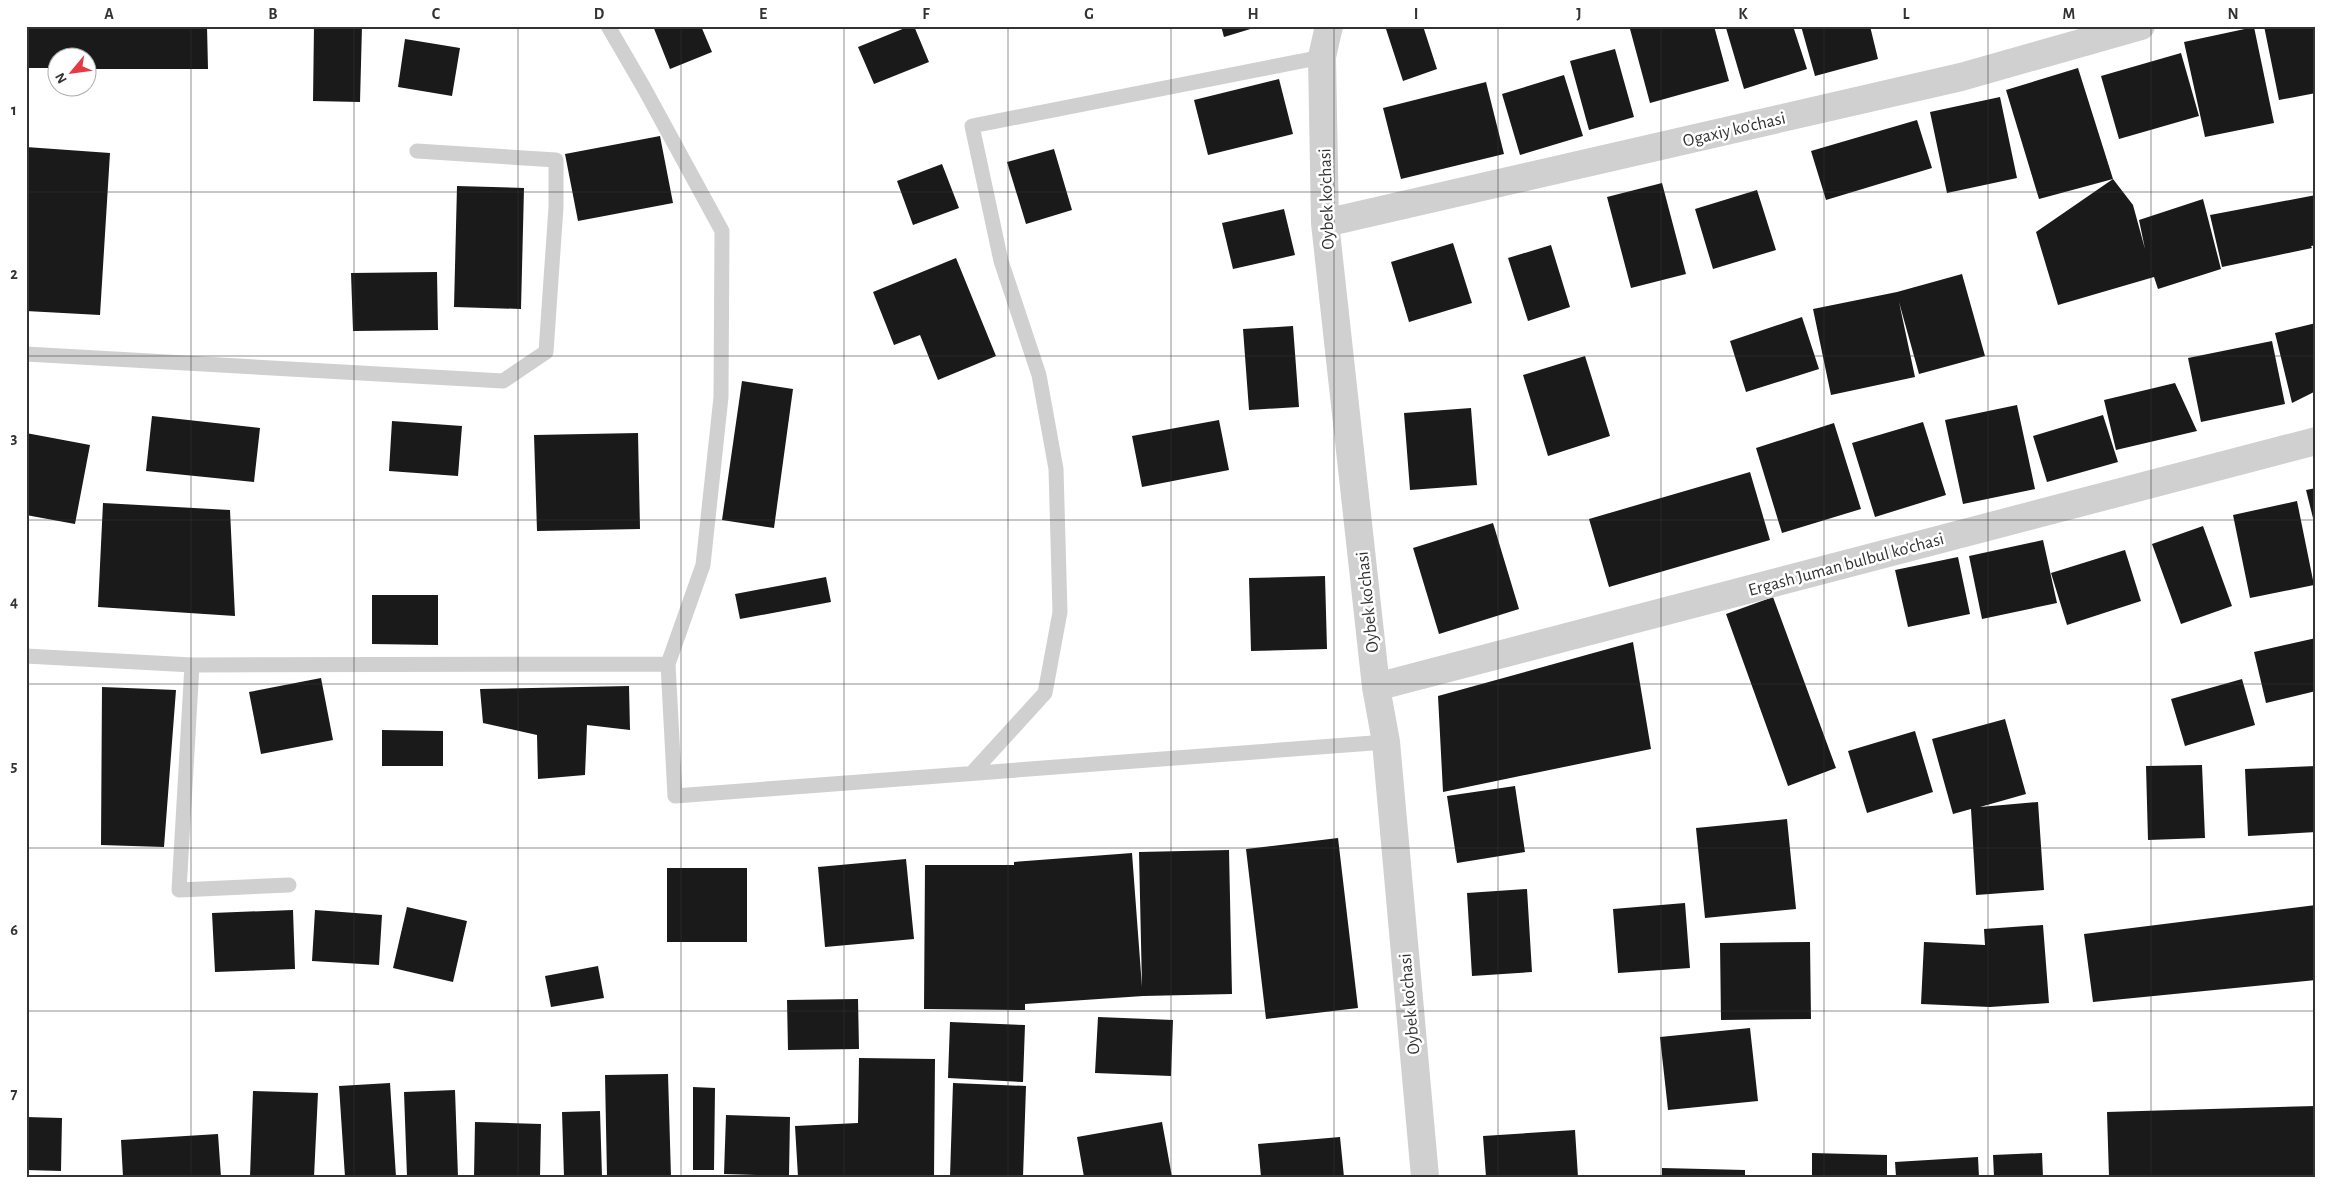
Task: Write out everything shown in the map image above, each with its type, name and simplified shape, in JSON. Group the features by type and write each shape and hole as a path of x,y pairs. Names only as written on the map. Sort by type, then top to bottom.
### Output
{"street":[{"name":"Oybek ko'chasi","path":"1329,26 1322,57 1325,223 1376,687 1386,742 1424,1177"},
{"name":"Ogaxiy ko'chasi","path":"1325,223 1961,77 2141,26"},
{"name":"Ergash Juman bulbul ko'chasi","path":"1376,687 2316,441"}],"lane":[{"path":"608,26 722,230 721,397 703,565 668,664 676,796 1386,742"},
{"path":"972,773 1045,692 1060,612 1056,469 1039,375 1002,261 972,126 1322,57"},
{"path":"26,354 503,381 546,352 556,207 556,160 418,151"},
{"path":"26,656 192,666 668,664"},
{"path":"192,666 180,890 289,885"}],"building":[{"path":"26,26 207,26 208,69 98,69 98,48 48,48 48,68 26,68"},
{"path":"314,26 362,26 360,102 313,101"},
{"path":"653,26 701,26 712,52 670,69"},
{"path":"914,26 929,62 874,84 858,47"},
{"path":"1221,26 1257,26 1257,27 1224,37"},
{"path":"1385,26 1423,26 1437,69 1403,81"},
{"path":"1642,26 1714,26 1729,81 1650,103 1630,29"},
{"path":"1733,26 1793,26 1807,69 1744,89 1726,28"},
{"path":"1801,26 1870,26 1878,59 1815,76"},
{"path":"2264,26 2316,26 2316,93 2279,100"},
{"path":"2254,27 2274,123 2205,137 2184,42"},
{"path":"405,39 460,48 452,96 398,87"},
{"path":"1615,49 1634,117 1589,130 1570,61"},
{"path":"2181,53 2199,116 2119,139 2101,76"},
{"path":"2078,68 2113,179 2039,199 2006,90"},
{"path":"1564,75 1583,136 1520,155 1502,94"},
{"path":"1279,79 1293,134 1208,155 1194,100"},
{"path":"1486,82 1504,154 1401,179 1383,108"},
{"path":"2000,97 2017,178 1947,193 1930,112"},
{"path":"1917,120 1932,168 1826,200 1811,151"},
{"path":"660,136 673,203 578,221 565,154"},
{"path":"26,147 110,153 100,315 26,311"},
{"path":"1054,149 1072,210 1026,224 1007,162"},
{"path":"942,164 959,208 913,225 897,181"},
{"path":"2113,179 2133,205 2145,249 2139,220 2203,199 2221,269 2158,289 2154,277 2058,305 2036,232"},
{"path":"1662,183 1686,274 1631,288 1607,197"},
{"path":"457,186 524,188 521,309 454,307"},
{"path":"1757,190 1776,250 1713,269 1695,209"},
{"path":"2316,195 2316,245 2311,246 2312,248 2222,267 2210,215"},
{"path":"1284,209 1295,255 1233,269 1222,223"},
{"path":"1453,243 1472,303 1409,322 1391,262"},
{"path":"1551,245 1570,307 1528,321 1508,258"},
{"path":"956,258 996,356 938,380 920,335 894,345 873,292"},
{"path":"437,272 438,330 353,331 351,273"},
{"path":"1962,274 1985,356 1919,374 1899,302 1915,377 1831,395 1813,309 1897,292"},
{"path":"1802,317 1819,369 1746,392 1730,341"},
{"path":"2316,323 2316,391 2292,403 2275,333"},
{"path":"1293,326 1299,407 1249,410 1243,329"},
{"path":"2272,341 2285,404 2201,422 2188,358"},
{"path":"1585,356 1610,436 1548,456 1523,375"},
{"path":"742,381 793,389 774,528 722,520"},
{"path":"2175,383 2197,431 2116,450 2104,400"},
{"path":"2017,405 2035,489 1963,504 1945,420"},
{"path":"1471,408 1477,485 1410,490 1404,413"},
{"path":"2103,415 2118,462 2047,482 2033,436"},
{"path":"152,416 260,428 254,482 146,471"},
{"path":"1219,420 1229,470 1142,487 1132,436"},
{"path":"392,421 462,426 458,476 389,471"},
{"path":"1923,422 1946,495 1875,517 1852,443"},
{"path":"1834,423 1861,509 1782,533 1756,448"},
{"path":"26,433 90,445 75,524 26,515"},
{"path":"638,433 640,529 537,531 534,435"},
{"path":"1750,472 1770,540 1609,587 1589,519"},
{"path":"2316,488 2316,526 2315,526 2306,490"},
{"path":"2297,501 2314,585 2250,598 2233,515"},
{"path":"103,503 230,510 235,616 98,607"},
{"path":"1493,523 1519,609 1439,634 1413,548"},
{"path":"2203,526 2232,606 2181,624 2152,544"},
{"path":"2043,540 2057,603 1982,619 1969,556"},
{"path":"2125,550 2141,601 2067,625 2051,573"},
{"path":"1958,557 1970,614 1908,627 1895,570"},
{"path":"1325,576 1327,649 1251,651 1249,578"},
{"path":"826,577 831,602 740,619 735,594"},
{"path":"372,595 438,595 438,645 372,644"},
{"path":"1773,597 1836,768 1788,786 1726,614"},
{"path":"2316,638 2316,691 2266,703 2254,652"},
{"path":"1633,642 1651,749 1443,792 1438,696"},
{"path":"321,678 333,740 261,754 249,692"},
{"path":"2242,679 2255,725 2185,746 2171,699"},
{"path":"629,686 630,730 587,725 585,775 538,779 537,735 483,723 480,689"},
{"path":"102,687 176,690 164,847 101,845"},
{"path":"2005,719 2026,794 1980,807 2038,802 2044,890 1976,895 1971,809 1953,814 1932,739"},
{"path":"382,730 443,731 443,766 382,766"},
{"path":"1915,731 1933,792 1867,813 1848,751"},
{"path":"2202,765 2205,838 2148,840 2146,766"},
{"path":"2316,766 2316,832 2248,836 2245,769"},
{"path":"1515,786 1525,852 1457,863 1447,796"},
{"path":"1787,819 1796,909 1705,918 1696,828"},
{"path":"1338,838 1358,1008 1266,1019 1246,849"},
{"path":"1229,850 1232,994 1143,996 1025,1004 1025,1010 924,1009 925,865 1014,865 1014,862 1132,853 1142,987 1139,852"},
{"path":"906,859 914,939 825,947 818,867"},
{"path":"667,868 747,868 747,942 667,942"},
{"path":"1527,889 1532,972 1472,976 1467,893"},
{"path":"1685,903 1690,968 1618,973 1613,909"},
{"path":"2316,905 2316,980 2093,1002 2084,934"},
{"path":"407,907 467,921 453,982 393,968"},
{"path":"293,910 295,969 215,972 212,913"},
{"path":"315,910 382,915 379,965 312,961"},
{"path":"2043,925 2049,1003 1990,1007 1921,1004 1924,942 1985,945 1984,929"},
{"path":"1810,942 1811,1019 1721,1020 1720,943"},
{"path":"598,966 604,998 551,1007 545,976"},
{"path":"858,999 859,1049 788,1050 787,1000"},
{"path":"1098,1017 1173,1020 1171,1076 1095,1073"},
{"path":"950,1022 1025,1025 1023,1082 948,1078"},
{"path":"1750,1028 1758,1101 1668,1110 1660,1037"},
{"path":"859,1058 935,1059 934,1177 798,1177 795,1126 858,1123"},
{"path":"668,1074 671,1177 607,1177 605,1075"},
{"path":"390,1083 396,1177 345,1177 339,1086"},
{"path":"953,1083 1026,1086 1023,1177 950,1177"},
{"path":"693,1087 715,1088 714,1170 693,1170"},
{"path":"455,1090 458,1177 407,1177 404,1092"},
{"path":"253,1091 318,1093 314,1177 250,1177"},
{"path":"2316,1106 2316,1177 2109,1177 2107,1112"},
{"path":"600,1111 602,1177 564,1177 562,1112"},
{"path":"726,1115 790,1117 789,1176 724,1174"},
{"path":"26,1117 62,1118 61,1171 26,1170"},
{"path":"475,1122 541,1124 540,1177 474,1177"},
{"path":"1162,1122 1172,1177 1084,1177 1077,1137"},
{"path":"1575,1130 1578,1177 1486,1177 1483,1136"},
{"path":"218,1134 221,1177 123,1177 121,1140"},
{"path":"1340,1137 1344,1177 1261,1177 1258,1144"},
{"path":"1812,1153 1887,1155 1887,1177 1812,1177"},
{"path":"2042,1153 2043,1177 1994,1177 1993,1155"},
{"path":"1978,1157 1979,1177 1896,1177 1895,1162"},
{"path":"1662,1168 1745,1170 1745,1177 1662,1177"}]}
